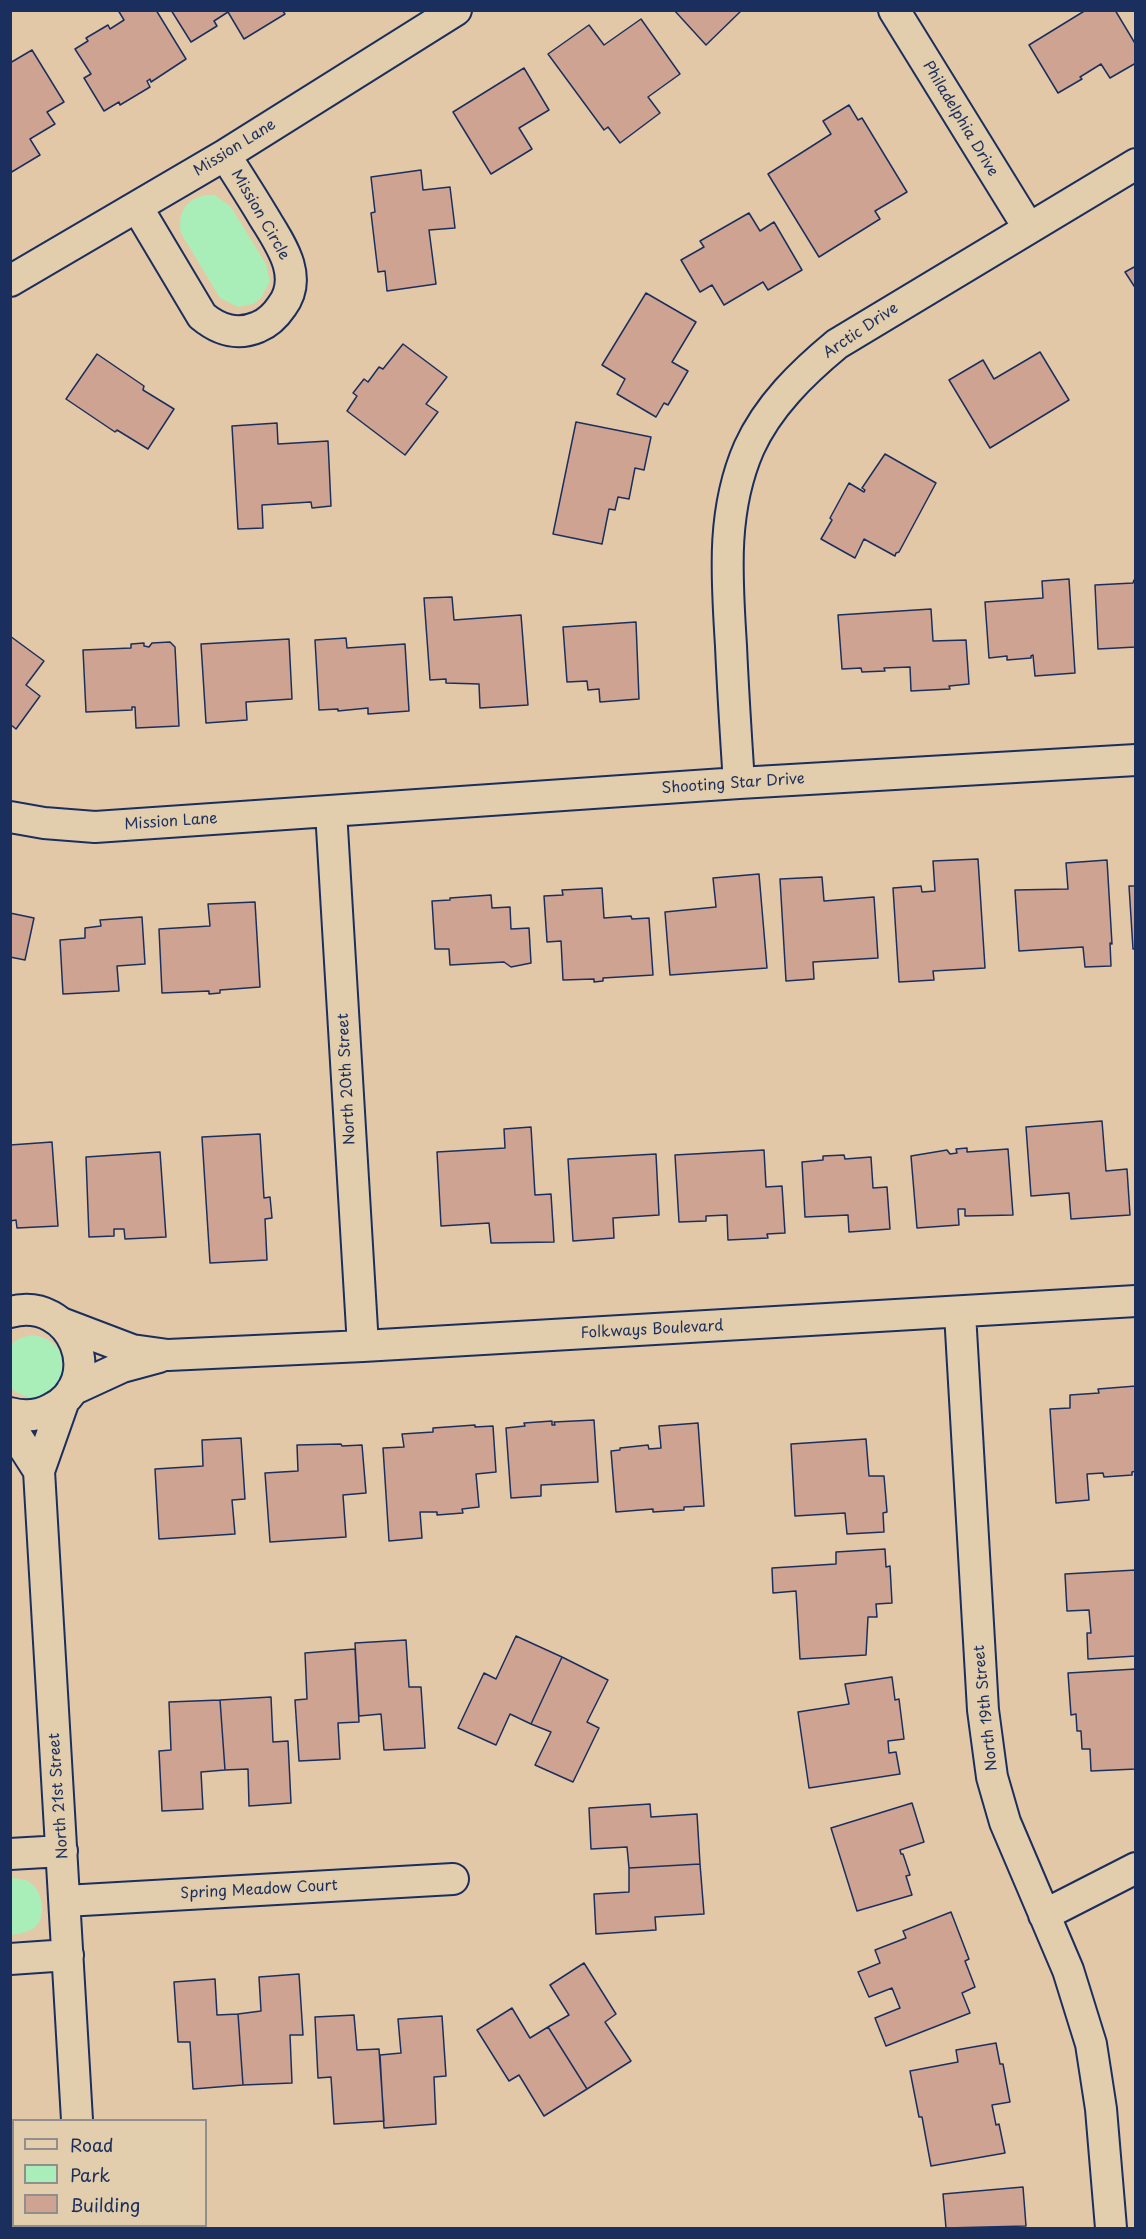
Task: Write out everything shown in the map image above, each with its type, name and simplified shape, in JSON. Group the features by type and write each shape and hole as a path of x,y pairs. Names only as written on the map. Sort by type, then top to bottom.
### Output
{"street":[{"name":"Mission Lane","path":"10,281 225,154 456,10"},
{"name":"Philadelphia Drive","path":"894,10 1028,227"},
{"name":"Mission Circle","path":"137,207 202,316 215,326 229,331 253,329 262,325 276,314 287,299 291,282 289,264 281,245 225,154"},
{"name":"Arctic Drive","path":"739,783 726,569 727,539 734,494 750,448 775,406 803,373 837,344 1136,164"},
{"name":"Shooting Star Drive","path":"331,811 739,783 1136,760"},
{"name":"Mission Lane","path":"10,817 44,823 95,827 331,811"},
{"name":"North 20th Street","path":"331,811 363,1346"},
{"name":"Folkways Boulevard","path":"10,1312 35,1310 96,1338 132,1350 168,1355 960,1313 1136,1301"},
{"name":"North 19th Street","path":"960,1313 982,1686 992,1777 1005,1822 1075,1989 1091,2044 1101,2109 1111,2229"},
{"name":"North 21st Street","path":"61,1323 73,1338 79,1354 79,1372 67,1396 39,1471 77,2119"},
{"name":"Folkways Boulevard","path":"10,1413 32,1415 42,1413 67,1396 122,1367 168,1355"},
{"name":"North 21st Street","path":"10,1426 39,1471"},
{"path":"10,1854 62,1851"},
{"path":"1044,1915 1136,1868"},
{"name":"Spring Meadow Court","path":"65,1901 453,1879"},
{"path":"10,1959 68,1954"}],"green space":[{"path":"207,195 215,195 231,207 266,264 270,281 261,298 253,304 238,307 220,298 181,233 180,219 188,203"},
{"path":"32,1335 50,1341 60,1352 63,1365 60,1378 52,1389 40,1396 26,1396 11,1388 11,1344 20,1338"},
{"path":"10,1879 26,1880 33,1885 40,1897 42,1911 41,1918 34,1928 11,1935"}],"building":[{"path":"118,10 156,10 186,59 151,82 150,79 147,81 150,87 120,105 119,102 104,111 84,78 91,74 75,49 88,41 86,38 108,25 110,29 124,20"},
{"path":"171,10 282,10 285,14 244,39 228,12 214,21 217,26 191,42"},
{"path":"674,10 742,10 706,45"},
{"path":"1086,10 1115,10 1136,45 1136,63 1110,78 1101,64 1080,77 1082,79 1058,93 1029,45"},
{"path":"641,19 680,74 648,97 660,113 620,143 608,127 604,130 548,54 589,25 604,45"},
{"path":"32,50 64,102 47,112 55,124 30,139 40,155 10,173 10,63"},
{"path":"524,68 549,110 519,128 532,149 491,174 453,112"},
{"path":"849,105 858,120 862,118 907,192 875,211 880,219 819,257 768,174 831,134 823,121"},
{"path":"421,170 423,190 450,187 455,228 429,230 436,284 387,291 385,271 378,272 371,213 375,212 371,177"},
{"path":"749,213 760,231 774,222 802,270 768,290 763,282 724,305 712,285 700,292 681,260 704,247 700,241"},
{"path":"1136,266 1136,289 1125,272"},
{"path":"646,293 696,322 672,362 688,371 668,405 664,403 656,417 617,394 625,379 602,365"},
{"path":"403,344 447,377 426,404 438,412 405,455 347,411 357,396 353,393 364,379 368,382 379,367 383,369"},
{"path":"1040,352 1069,400 990,448 949,380 983,360 994,379"},
{"path":"97,354 144,386 143,390 174,409 148,449 117,430 115,432 66,399"},
{"path":"576,422 651,437 644,470 635,468 629,499 618,497 615,510 609,509 602,544 553,534"},
{"path":"277,423 278,444 328,441 331,506 312,508 311,502 262,505 263,528 238,529 232,426"},
{"path":"885,454 936,483 895,556 864,539 855,558 821,539 849,483 864,492 862,488"},
{"path":"1069,579 1075,673 1035,676 1033,655 1031,658 1007,660 1007,656 989,658 985,602 1043,598 1042,581"},
{"path":"1136,580 1136,647 1098,649 1095,585 1133,583"},
{"path":"452,597 454,620 521,615 528,705 480,708 479,684 446,683 446,679 430,680 424,598"},
{"path":"931,609 933,641 966,640 969,684 949,686 950,689 911,691 910,667 862,672 861,668 842,669 838,615"},
{"path":"636,622 639,699 600,702 599,689 588,690 587,681 567,682 563,627"},
{"path":"10,636 44,661 26,685 40,696 16,729 10,724"},
{"path":"346,638 347,648 405,644 409,711 368,714 368,708 319,710 315,640"},
{"path":"289,639 292,699 246,702 247,720 206,723 201,644"},
{"path":"170,642 175,647 179,726 136,728 135,707 132,707 132,710 86,712 83,650 131,648 131,644 144,643 144,646 149,647 152,643"},
{"path":"978,859 985,968 933,971 934,980 899,982 893,888 921,886 922,892 935,891 933,861"},
{"path":"1107,860 1112,944 1110,943 1111,966 1085,967 1083,947 1019,951 1015,890 1068,889 1066,863"},
{"path":"759,874 767,968 670,975 665,912 716,907 713,878"},
{"path":"822,877 824,901 874,897 878,958 813,962 814,979 786,981 780,879"},
{"path":"1129,886 1136,886 1136,949 1133,949"},
{"path":"602,888 604,918 631,916 632,919 649,918 653,975 603,978 603,981 594,982 594,979 563,980 561,941 547,942 544,896 563,895 562,890"},
{"path":"491,895 492,908 510,907 511,929 529,928 531,963 511,967 504,962 450,965 449,949 435,949 432,901"},
{"path":"255,902 260,987 220,990 220,993 209,994 209,991 162,993 159,929 210,926 208,904"},
{"path":"10,913 34,918 25,960 10,957"},
{"path":"142,917 145,964 117,966 119,991 63,994 60,940 85,938 85,928 101,926 100,920"},
{"path":"1102,1121 1106,1171 1127,1169 1130,1215 1071,1219 1069,1193 1031,1196 1026,1127"},
{"path":"531,1127 535,1195 551,1194 554,1242 491,1243 489,1223 441,1226 437,1152 505,1148 504,1129"},
{"path":"260,1134 264,1198 270,1197 272,1218 265,1219 267,1260 210,1263 202,1137"},
{"path":"52,1142 58,1226 17,1228 16,1220 10,1221 10,1145"},
{"path":"967,1148 967,1152 1008,1149 1013,1215 965,1216 965,1209 958,1209 959,1225 917,1228 911,1156 947,1150 950,1154 957,1153 956,1149"},
{"path":"764,1150 766,1187 782,1186 785,1233 767,1234 768,1238 728,1240 727,1215 706,1216 706,1221 679,1222 675,1155"},
{"path":"160,1152 166,1237 125,1239 124,1229 114,1229 114,1236 89,1237 86,1157"},
{"path":"656,1154 659,1215 613,1218 614,1238 573,1241 568,1159"},
{"path":"844,1155 845,1159 871,1157 873,1188 887,1187 890,1229 849,1232 848,1215 805,1217 802,1162 823,1160 823,1156"},
{"path":"1136,1386 1136,1471 1132,1472 1132,1475 1104,1477 1103,1473 1087,1474 1089,1500 1056,1503 1050,1409 1070,1408 1070,1395 1099,1393 1098,1389"},
{"path":"594,1420 598,1482 541,1485 541,1496 511,1498 506,1428 525,1426 524,1423 552,1421 552,1425 555,1425 554,1422"},
{"path":"698,1423 704,1506 684,1507 684,1510 653,1512 653,1509 616,1512 611,1451 648,1445 649,1449 661,1448 659,1426"},
{"path":"475,1425 475,1427 493,1426 496,1472 476,1474 479,1507 462,1509 463,1513 437,1515 437,1512 420,1512 422,1538 389,1541 383,1448 404,1447 402,1434 433,1432 433,1428"},
{"path":"241,1438 245,1499 232,1500 235,1534 159,1539 155,1469 203,1466 202,1440"},
{"path":"866,1439 869,1476 884,1476 887,1512 883,1513 884,1532 847,1534 845,1513 795,1516 791,1444"},
{"path":"341,1444 342,1446 362,1445 366,1493 343,1495 346,1537 270,1542 265,1473 298,1471 297,1445"},
{"path":"885,1549 886,1567 890,1566 892,1603 876,1604 877,1617 868,1617 866,1655 800,1659 796,1591 773,1593 772,1568 836,1564 836,1552"},
{"path":"1136,1570 1136,1656 1088,1659 1087,1633 1091,1633 1089,1610 1067,1611 1065,1574"},
{"path":"516,1636 562,1657 531,1724 510,1714 496,1745 458,1728 484,1673 496,1679"},
{"path":"406,1640 409,1687 421,1687 425,1748 384,1750 381,1714 359,1716 355,1643"},
{"path":"355,1649 359,1722 338,1723 340,1759 299,1761 295,1700 307,1699 305,1653"},
{"path":"562,1657 608,1680 587,1722 599,1728 573,1782 535,1765 551,1732 531,1724"},
{"path":"1136,1669 1136,1769 1091,1771 1090,1749 1082,1749 1081,1731 1077,1731 1076,1714 1071,1715 1068,1673"},
{"path":"892,1677 895,1700 899,1699 904,1739 888,1741 889,1753 896,1752 900,1774 809,1788 798,1712 849,1704 845,1684"},
{"path":"271,1697 273,1742 288,1741 291,1803 249,1806 248,1769 225,1770 220,1700"},
{"path":"220,1700 225,1770 201,1772 203,1809 162,1811 159,1751 171,1750 169,1702"},
{"path":"912,1803 924,1842 900,1850 910,1875 906,1876 912,1895 857,1911 831,1828"},
{"path":"650,1804 651,1817 697,1814 700,1864 629,1868 627,1847 591,1849 589,1808"},
{"path":"700,1864 704,1914 655,1917 656,1930 596,1934 594,1894 629,1892 629,1868"},
{"path":"951,1912 969,1959 965,1961 975,1987 962,1993 970,2013 886,2046 875,2018 900,2008 892,1988 869,1997 858,1972 880,1963 875,1950 906,1938 903,1931"},
{"path":"584,1963 616,2014 605,2022 631,2061 587,2089 548,2027 569,2015 550,1985"},
{"path":"299,1974 303,2035 290,2035 292,2083 243,2085 238,2014 261,2011 259,1977"},
{"path":"215,1979 217,2015 238,2014 243,2085 193,2089 190,2042 178,2042 174,1982"},
{"path":"512,2008 530,2038 548,2027 587,2089 544,2116 519,2075 509,2081 477,2030"},
{"path":"354,2015 357,2050 379,2049 384,2121 334,2124 331,2077 318,2078 315,2017"},
{"path":"442,2016 446,2076 434,2077 436,2124 384,2128 380,2055 401,2053 398,2019"},
{"path":"996,2043 1000,2064 1003,2064 1010,2102 992,2105 1005,2153 931,2166 910,2071 958,2062 956,2050"},
{"path":"1023,2187 1026,2226 946,2228 943,2194"}]}
